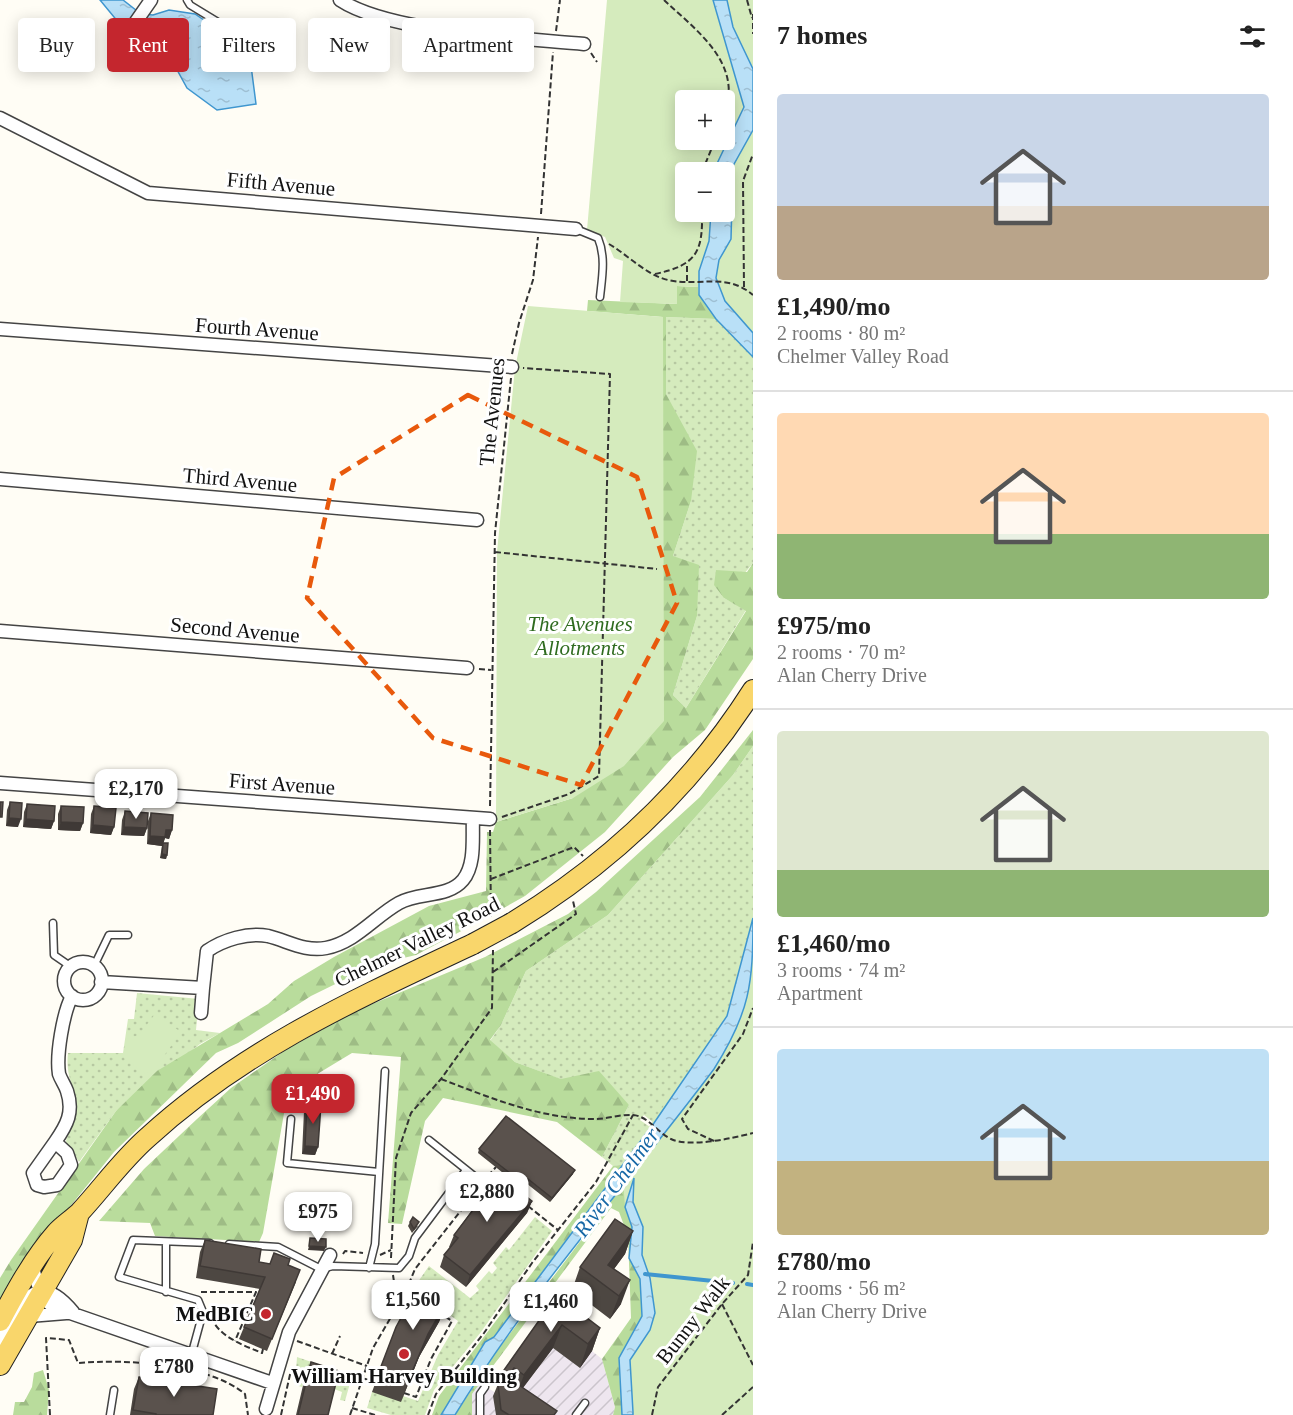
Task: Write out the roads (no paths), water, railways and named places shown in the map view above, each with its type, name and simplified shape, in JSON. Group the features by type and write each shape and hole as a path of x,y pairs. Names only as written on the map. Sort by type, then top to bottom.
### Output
{"main road":[{"name":"Chelmer Valley Road","path":"0,1321 33,1265 56,1233 79,1213 116,1167 148,1137 239,1065 325,1014 473,944 512,923 570,885 594,867 666,802 709,751 753,690"},
{"name":"Chelmer Valley Road","path":"0,1365 72,1240 79,1213"}],"street":[{"path":"138,18 151,0"},
{"path":"340,0 386,20 584,44"},
{"name":"Fifth Avenue","path":"0,118 148,193 576,229"},
{"name":"Fourth Avenue","path":"0,329 512,367"},
{"name":"Third Avenue","path":"0,480 477,520"},
{"name":"Second Avenue","path":"0,631 467,668"},
{"name":"First Avenue","path":"0,783 490,819"},
{"path":"201,1013 207,951 219,943 243,936 267,936 306,949 326,948 353,938 399,903 418,895 454,888 464,879 470,867 473,818"},
{"path":"82,962 94,966 101,982 96,994 91,998 72,996 64,982 70,966 82,962"},
{"path":"101,982 203,988"},
{"path":"55,1142 65,1128 70,1115 69,1100 59,1068 65,1009 72,996"},
{"path":"265,1412 272,1383 290,1332 328,1263"},
{"path":"33,1265 34,1275 46,1301 53,1307 272,1383"},
{"name":"Chelmer Valley Road","path":"0,1339 26,1300 42,1290"},
{"path":"28,1316 74,1313"}],"lane":[{"path":"187,0 190,5 211,18"},
{"path":"576,229 598,238 603,256 600,297"},
{"path":"53,923 54,955 70,966"},
{"path":"94,966 110,934 128,935"},
{"path":"369,1268 374,1254 385,1071"},
{"path":"291,1119 287,1163 379,1172"},
{"path":"429,1140 483,1183"},
{"path":"191,1356 203,1312 198,1300 119,1277 133,1240 278,1247 328,1263 369,1268 399,1268 409,1257 415,1238 466,1170"},
{"path":"166,1242 170,1293"},
{"path":"480,1415 480,1394 485,1387"},
{"path":"110,1415 114,1390"},
{"path":"576,1415 585,1403"}],"water":[{"path":"100,0 123,0 141,14 153,15 169,10 195,14 201,18 201,72 252,72 256,104 217,110 187,88 178,72 189,72 189,18 115,18"},
{"path":"713,0 727,0 733,27 753,69 753,130 735,162 718,162 723,150 735,150 735,126 744,107"},
{"path":"710,222 731,222 731,239 719,260 716,278 725,301 753,333 753,357 716,319 699,295 699,271 709,241"},
{"name":"River Chelmer","path":"753,918 752,961 747,997 735,1031 714,1069 547,1282 515,1325 455,1415 441,1415 485,1342 494,1337 654,1123 727,1016"},
{"path":"634,1178 633,1202 643,1227 642,1255 650,1278 655,1313 650,1330 630,1360 633,1415 622,1415 619,1358 642,1316 640,1279 629,1258 632,1227 625,1207"}],"waterway":[{"path":"645,1274 733,1283"},
{"path":"747,1284 753,1285"}],"place":[{"name":"MedBIC","path":"266,1314"},
{"name":"William Harvey Building","path":"404,1354"}],"park label":[{"name":"The Avenues Allotments","path":"580,636"}]}
